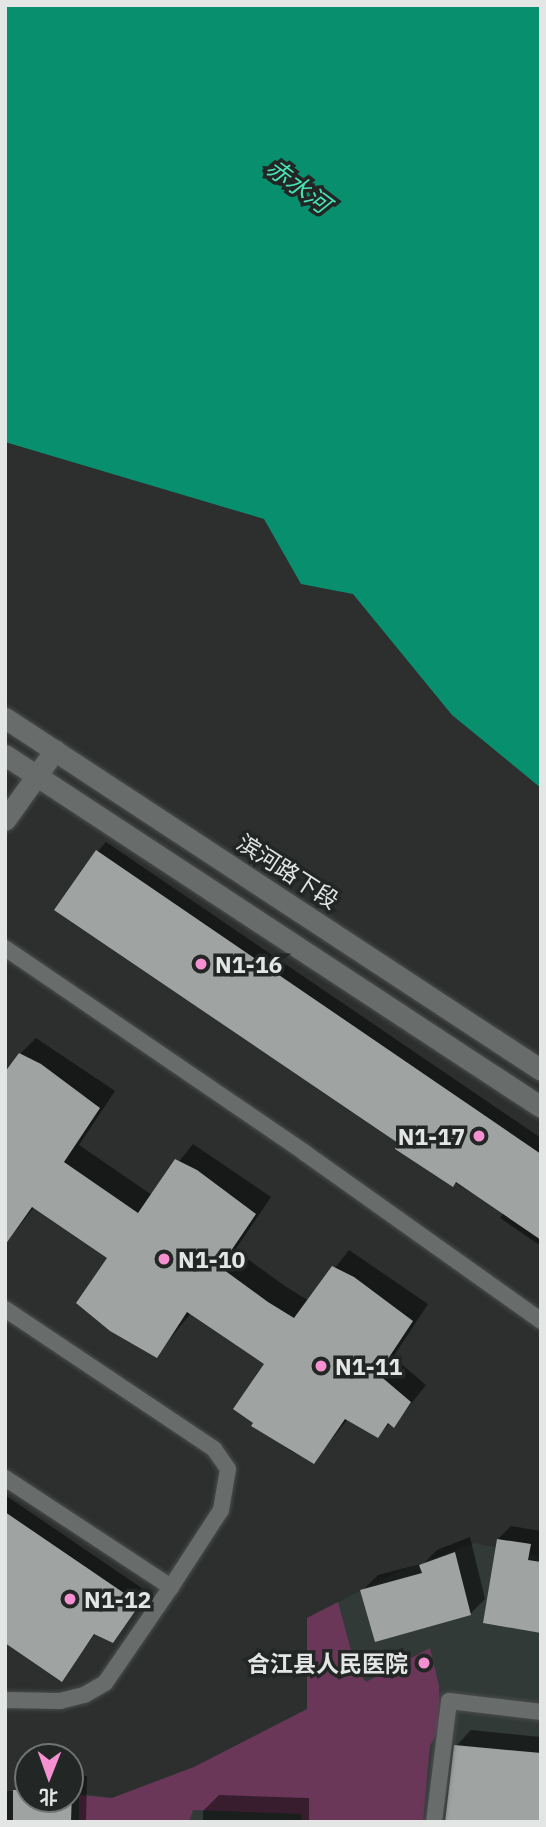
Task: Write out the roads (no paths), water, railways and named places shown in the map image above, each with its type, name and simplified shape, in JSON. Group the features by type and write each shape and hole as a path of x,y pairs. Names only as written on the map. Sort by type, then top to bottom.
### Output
{"street":[{"name":"滨河路下段","path":"5,718 541,1070"},
{"path":"5,820 55,750"},
{"path":"5,755 541,1107"}],"lane":[{"path":"5,948 305,1153 541,1321"},
{"path":"5,1308 214,1450 228,1469 229,1485 221,1510 105,1683 84,1695 60,1701 5,1700"},
{"path":"5,1478 171,1587"},
{"path":"434,1822 449,1701 541,1712"}],"water":[{"name":"赤水河","path":"5,5 541,5 541,788 452,715 353,594 301,584 264,519 5,442"}],"place":[{"name":"N1-16","path":"201,964"},
{"name":"N1-17","path":"479,1136"},
{"name":"N1-10","path":"164,1259"},
{"name":"N1-11","path":"321,1366"},
{"name":"N1-12","path":"70,1599"},
{"name":"合江县人民医院","path":"424,1663"}]}
